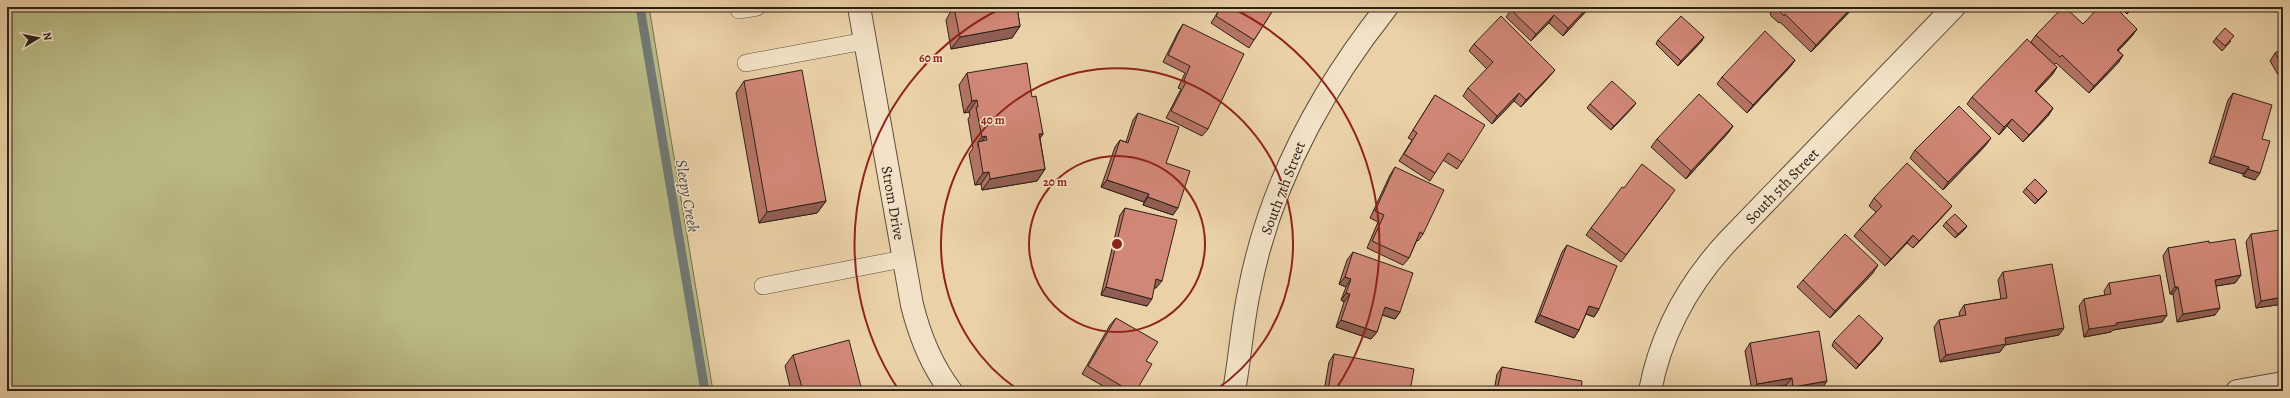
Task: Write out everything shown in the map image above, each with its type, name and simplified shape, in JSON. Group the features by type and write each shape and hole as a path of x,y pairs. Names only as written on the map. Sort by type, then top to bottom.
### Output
{"street":[{"name":"Strom Drive","path":"859,7 903,259 919,332 935,368 951,391"},
{"name":"South 7th Street","path":"1234,391 1249,290 1266,230 1280,190 1304,134 1334,81 1386,7"},
{"name":"South 5th Street","path":"1650,391 1657,362 1672,322 1702,271 1728,241 1954,7"},
{"path":"2237,391 2283,383"}],"lane":[{"path":"739,10 757,7"},
{"path":"746,63 865,41"},
{"path":"763,286 903,259"}],"green space":[{"path":"7,7 649,7 713,391 7,391"}],"building":[{"path":"1017,7 1020,26 960,37 954,8"},
{"path":"1221,7 1275,7 1254,40 1216,16"},
{"path":"1513,7 1588,7 1568,28 1554,15 1536,34 1511,10"},
{"path":"1776,7 1852,7 1816,45"},
{"path":"2063,7 2065,7 2083,24 2099,7 2115,7 2137,29 2117,50 2123,55 2094,86 2062,55 2060,57 2036,35"},
{"path":"1501,16 1555,70 1526,100 1519,93 1497,116 1468,88 1493,62 1474,44"},
{"path":"1681,16 1704,37 1681,61 1658,40"},
{"path":"1183,24 1244,54 1208,129 1171,111 1186,82 1184,80 1190,66 1168,55"},
{"path":"2225,28 2234,36 2225,46 2216,38"},
{"path":"1765,31 1795,60 1753,105 1722,77"},
{"path":"2027,39 2057,67 2035,91 2053,108 2029,135 2012,119 2004,127 1972,97"},
{"path":"2283,49 2283,67 2275,53"},
{"path":"1027,63 1032,97 1036,96 1043,134 1039,134 1045,169 990,179 989,172 983,173 978,142 987,140 986,136 982,137 976,107 978,107 977,100 972,101 967,73"},
{"path":"802,70 826,201 767,212 744,81"},
{"path":"1612,81 1636,103 1614,126 1590,104"},
{"path":"2233,93 2272,105 2262,139 2270,141 2260,173 2248,169 2249,167 2214,156"},
{"path":"1699,94 1733,126 1691,171 1657,139"},
{"path":"1435,95 1485,125 1462,162 1448,153 1435,173 1404,154 1417,133 1413,130"},
{"path":"1959,106 1991,138 1948,182 1915,150"},
{"path":"1138,113 1179,127 1166,163 1190,171 1178,208 1148,197 1149,194 1107,180 1120,140 1128,143"},
{"path":"1907,163 1952,206 1919,241 1913,235 1891,259 1860,229 1882,206 1874,198"},
{"path":"1642,164 1675,190 1626,255 1591,228 1622,187 1624,188"},
{"path":"1395,167 1444,190 1423,234 1420,232 1409,258 1372,241 1384,215 1375,211"},
{"path":"2035,179 2047,191 2038,200 2026,188"},
{"path":"1125,208 1177,220 1162,281 1156,279 1152,299 1106,287"},
{"path":"1955,214 1967,226 1958,234 1946,222"},
{"path":"2280,230 2283,249 2283,297 2261,301 2251,234"},
{"path":"1845,234 1878,265 1835,311 1803,280"},
{"path":"2235,239 2241,275 2215,280 2220,308 2183,314 2178,287 2175,287 2168,248 2209,241 2209,243"},
{"path":"1567,245 1617,266 1599,309 1589,306 1579,330 1540,315"},
{"path":"1353,252 1413,273 1400,312 1385,307 1377,332 1341,320 1350,294 1346,293 1351,279 1345,277"},
{"path":"2052,264 2064,328 2005,338 2006,344 1946,355 1939,320 1966,315 1964,305 2007,298 2003,272"},
{"path":"2160,275 2167,315 2089,329 2084,299 2111,294 2109,283"},
{"path":"1859,315 1883,338 1859,365 1834,341"},
{"path":"1116,318 1158,342 1146,361 1152,364 1136,391 1130,391 1088,366"},
{"path":"1819,331 1827,381 1793,387 1792,378 1757,384 1750,343"},
{"path":"849,340 862,391 803,391 793,355"},
{"path":"1334,354 1414,369 1410,391 1328,391"},
{"path":"1502,367 1582,381 1581,391 1497,391"}],"waterway":[{"name":"Sleepy Creek","path":"640,7 705,391"}]}
